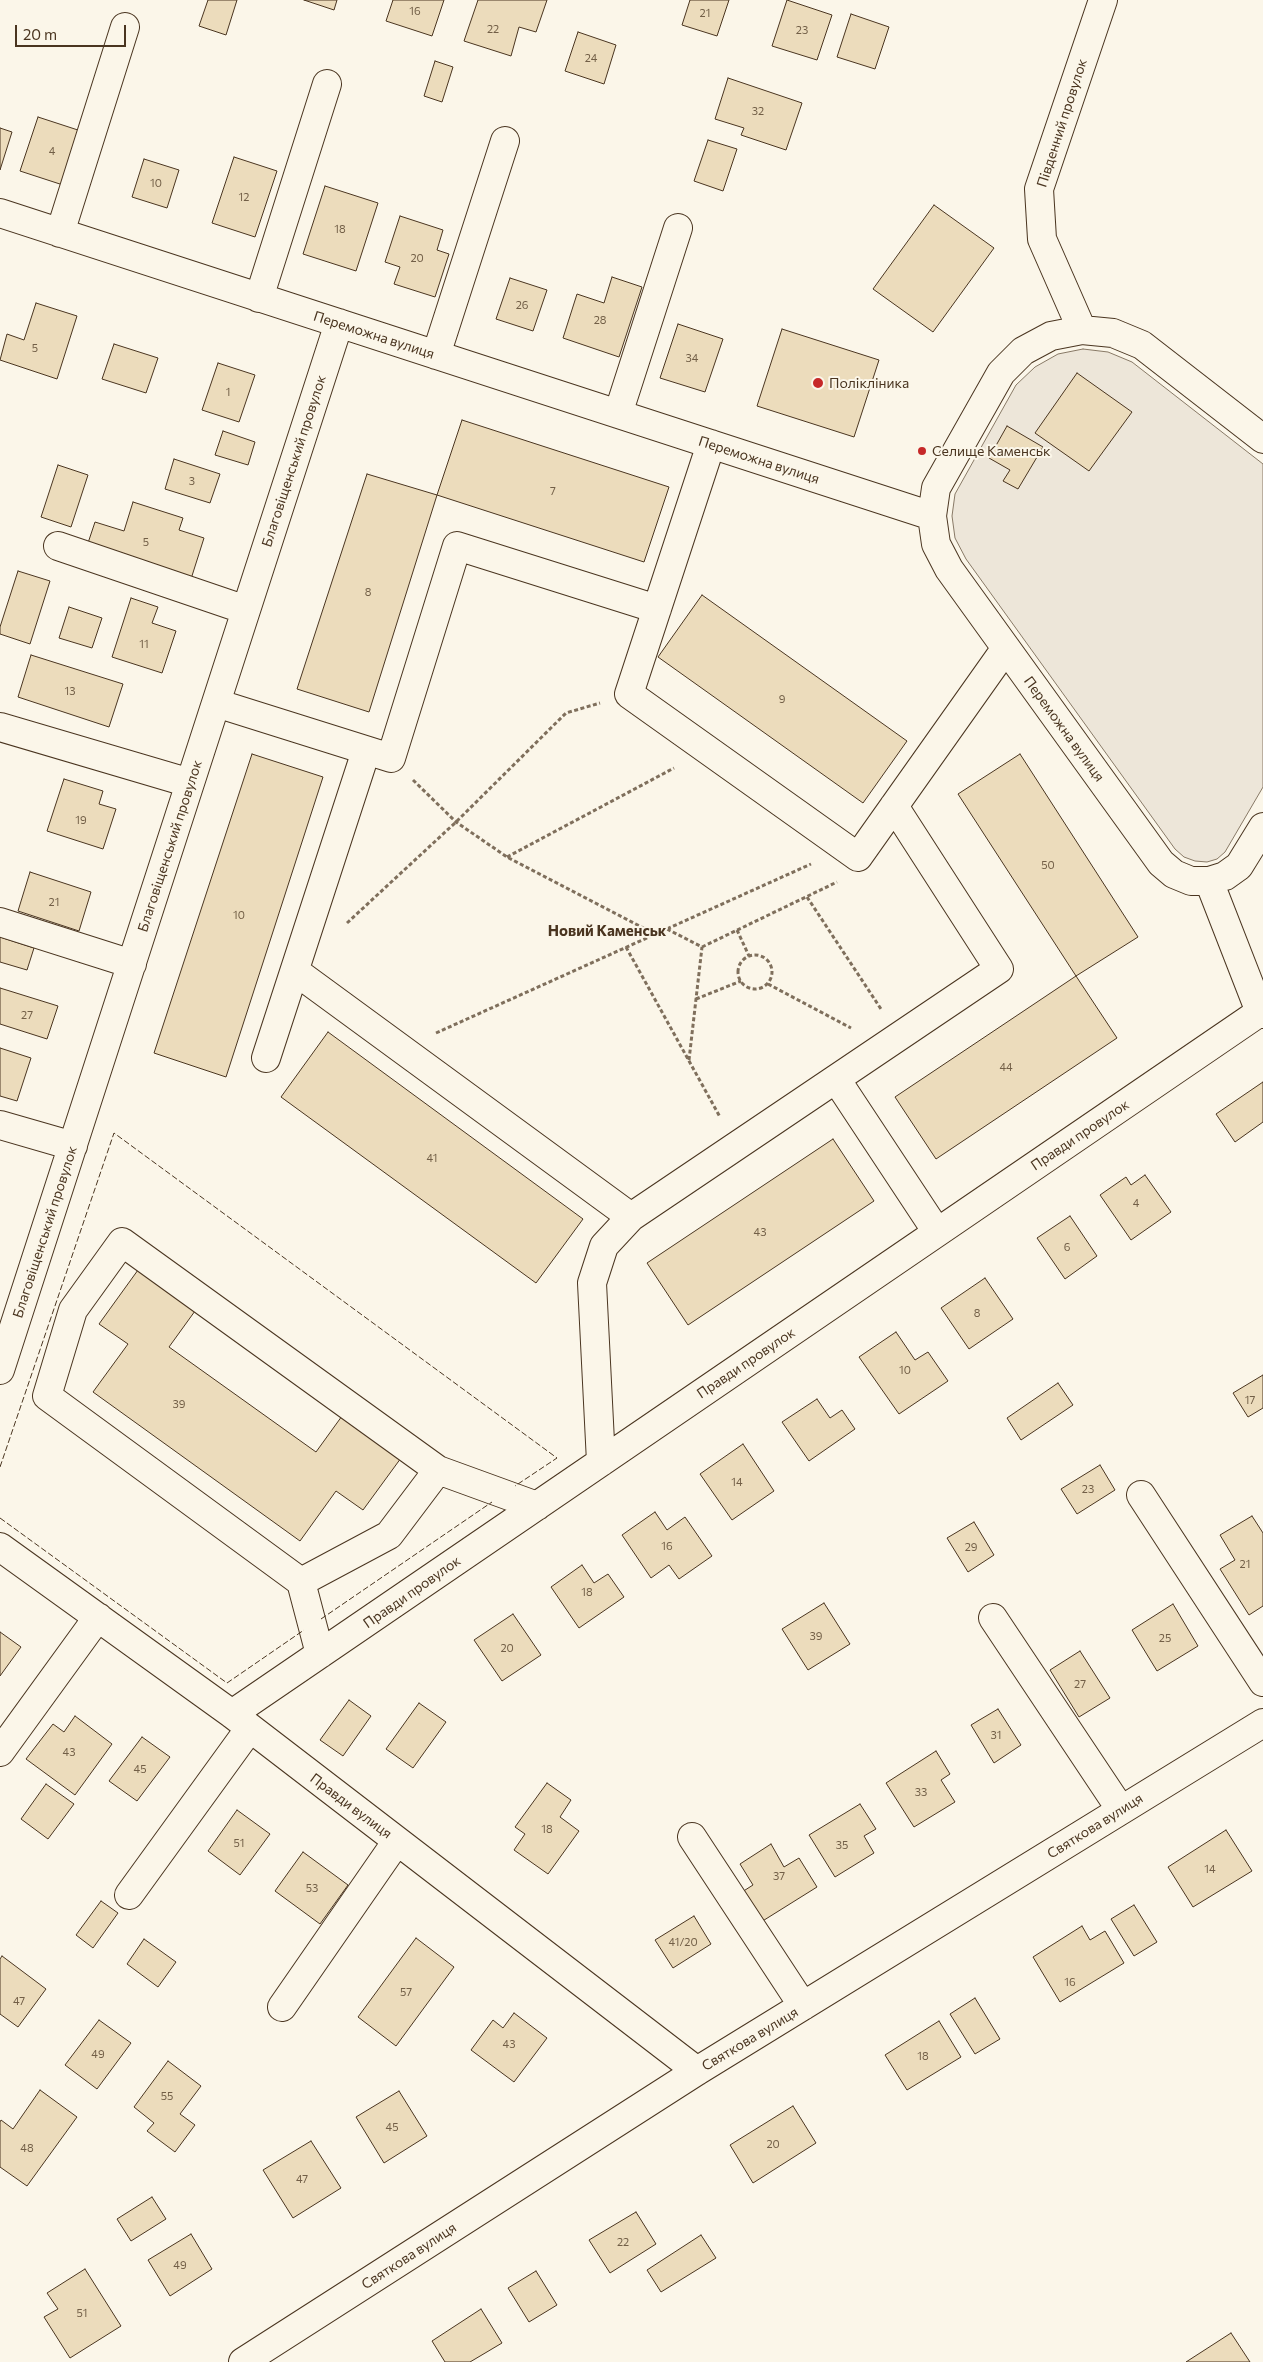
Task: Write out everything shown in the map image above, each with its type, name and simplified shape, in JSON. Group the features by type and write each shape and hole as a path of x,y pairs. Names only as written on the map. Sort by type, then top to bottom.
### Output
{"street":[{"name":"Південний провулок","path":"1082,330 1042,239 1039,190 1103,0"},
{"path":"60,233 125,27"},
{"path":"260,298 327,84"},
{"path":"436,355 505,142"},
{"name":"Переможна вулиця","path":"0,213 932,516 936,544 949,569 1161,862 1174,874 1191,881 1209,881"},
{"path":"618,414 678,228"},
{"name":"Благовіщенський провулок","path":"0,1370 339,323"},
{"path":"932,516 936,488 1001,373 1023,351 1051,336 1082,330 1113,332 1142,345 1263,439"},
{"path":"711,444 629,694 858,857 1006,648"},
{"path":"58,546 246,610"},
{"path":"266,1058 295,971 457,546 657,609"},
{"path":"216,703 378,754"},
{"path":"0,727 190,784"},
{"path":"601,1462 592,1283 604,1246 631,1217 999,969 894,806"},
{"path":"1262,1013 1209,881 1226,876 1239,866 1263,827"},
{"path":"0,922 132,964"},
{"path":"295,971 631,1217"},
{"name":"Правди провулок","path":"129,1895 241,1721 320,1654 937,1232 1262,1013"},
{"path":"836,1079 937,1232"},
{"path":"0,1125 73,1146"},
{"path":"320,1654 301,1582 47,1396 73,1310 122,1242 438,1470 536,1506"},
{"path":"301,1582 389,1534 438,1470"},
{"path":"1141,1495 1263,1682"},
{"name":"Правди вулиця","path":"0,1547 241,1721 698,2071"},
{"path":"0,1752 98,1617"},
{"path":"993,1618 1121,1810"},
{"name":"Святкова вулиця","path":"243,2362 698,2071 1263,1723"},
{"path":"692,1837 803,2006"},
{"path":"282,2007 397,1841"}],"path":[{"path":"344,926 456,822 566,713"},
{"path":"507,858 708,750"},
{"path":"378,754 456,822 507,858 655,934"},
{"path":"402,1048 845,848"},
{"path":"702,947 841,880"},
{"path":"807,897 892,1041"},
{"path":"667,929 702,947"},
{"path":"737,930 749,956"},
{"path":"626,947 736,1146"},
{"path":"689,1060 702,947"},
{"path":"760,955 770,962 773,973 768,984 751,989 741,982 738,971 739,966 749,956 760,955"},
{"path":"696,999 741,982"},
{"path":"768,984 892,1041"}],"shaded area":[{"path":"1083,349 1108,352 1132,362 1263,464 1263,787 1225,852 1217,859 1207,862 1195,861 1184,857 1175,849 966,559 955,538 952,516 955,494 1016,385 1035,367 1058,354"}],"building":[{"path":"208,0 237,0 226,35 199,26"},
{"path":"304,0 337,0 334,10"},
{"path":"393,0 444,0 432,36 386,21"},
{"path":"478,0 547,0 536,32 519,27 511,56 464,41"},
{"path":"690,0 729,0 717,36 682,25"},
{"path":"787,0 832,15 817,60 772,46"},
{"path":"851,14 889,27 875,69 837,57"},
{"path":"578,32 616,45 604,84 565,71"},
{"path":"435,61 453,67 442,102 424,96"},
{"path":"728,78 802,103 786,150 741,135 744,128 715,119"},
{"path":"38,117 84,132 66,186 20,171"},
{"path":"0,128 12,132 0,170"},
{"path":"708,140 737,149 723,191 694,181"},
{"path":"234,157 277,171 255,237 212,223"},
{"path":"144,159 179,170 167,208 132,197"},
{"path":"325,186 378,203 356,271 303,254"},
{"path":"934,205 994,248 933,332 873,289"},
{"path":"400,216 443,230 437,250 449,254 435,297 394,284 400,267 385,262"},
{"path":"612,277 642,287 619,357 563,338 577,294 604,303"},
{"path":"510,278 547,290 533,331 496,319"},
{"path":"36,303 77,316 57,379 0,360 7,334 24,340"},
{"path":"678,324 723,339 705,392 660,378"},
{"path":"782,329 879,360 854,437 757,406"},
{"path":"114,344 158,358 146,393 102,379"},
{"path":"218,363 255,375 239,422 202,410"},
{"path":"1077,373 1132,412 1089,471 1035,433"},
{"path":"462,420 669,487 644,562 437,495"},
{"path":"1007,426 1043,447 1018,489 1003,481 1010,470 989,458"},
{"path":"223,431 255,442 248,465 215,455"},
{"path":"174,459 220,474 210,503 165,489"},
{"path":"58,465 88,475 71,527 41,517"},
{"path":"367,474 437,495 369,712 297,689"},
{"path":"133,502 183,518 179,530 204,538 191,579 87,546 95,522 124,531"},
{"path":"18,571 50,581 30,644 0,634 0,627"},
{"path":"702,595 907,741 863,803 658,657"},
{"path":"131,598 158,607 152,623 176,631 162,673 112,657"},
{"path":"69,607 102,618 92,648 59,638"},
{"path":"31,655 123,684 109,727 18,697"},
{"path":"252,754 323,777 226,1077 154,1053"},
{"path":"1020,754 1138,937 1076,976 958,794"},
{"path":"64,779 103,791 99,804 116,809 103,849 47,831"},
{"path":"30,872 91,892 79,931 18,911"},
{"path":"0,937 34,948 27,970 0,962"},
{"path":"1076,976 1117,1038 936,1159 895,1097"},
{"path":"0,988 58,1006 47,1039 0,1024"},
{"path":"328,1032 583,1219 536,1283 281,1097"},
{"path":"0,1048 31,1058 17,1101 0,1096"},
{"path":"1263,1082 1263,1122 1235,1142 1216,1114"},
{"path":"833,1139 874,1201 688,1325 647,1263"},
{"path":"1145,1175 1171,1212 1131,1240 1100,1195 1126,1177 1131,1185"},
{"path":"1070,1216 1097,1256 1065,1279 1037,1238"},
{"path":"138,1270 195,1311 169,1347 316,1452 342,1416 401,1458 363,1510 336,1491 300,1541 93,1392 128,1344 99,1324"},
{"path":"985,1278 1013,1319 969,1349 941,1308"},
{"path":"896,1332 915,1360 928,1352 948,1381 899,1414 859,1357"},
{"path":"1263,1375 1263,1408 1248,1417 1233,1393"},
{"path":"1058,1383 1073,1405 1021,1440 1007,1418"},
{"path":"817,1399 830,1418 842,1410 855,1429 809,1461 782,1422"},
{"path":"743,1444 774,1491 732,1520 700,1474"},
{"path":"1100,1465 1115,1490 1077,1514 1061,1489"},
{"path":"655,1512 667,1530 685,1517 712,1556 679,1579 669,1565 651,1578 622,1535"},
{"path":"1252,1516 1263,1533 1263,1606 1249,1615 1220,1569 1235,1560 1220,1535"},
{"path":"974,1522 994,1555 968,1572 947,1538"},
{"path":"582,1565 594,1583 608,1574 624,1597 579,1628 551,1587"},
{"path":"824,1603 850,1644 808,1670 782,1629"},
{"path":"1173,1604 1198,1646 1157,1671 1132,1630"},
{"path":"513,1614 541,1655 502,1681 474,1640"},
{"path":"0,1632 21,1647 0,1676"},
{"path":"1080,1651 1110,1698 1079,1717 1050,1670"},
{"path":"349,1700 371,1716 343,1756 320,1740"},
{"path":"419,1703 446,1722 413,1768 386,1749"},
{"path":"998,1709 1021,1745 994,1763 971,1725"},
{"path":"75,1716 112,1744 75,1795 26,1759 53,1724 64,1732"},
{"path":"142,1737 170,1757 137,1801 109,1781"},
{"path":"936,1751 950,1774 941,1780 955,1802 914,1827 886,1783"},
{"path":"547,1783 571,1800 560,1817 579,1831 548,1874 514,1850 525,1834 515,1827"},
{"path":"46,1784 74,1804 48,1839 21,1819"},
{"path":"860,1804 876,1829 864,1836 874,1853 835,1877 809,1835"},
{"path":"237,1810 270,1834 240,1875 208,1851"},
{"path":"1226,1830 1252,1871 1193,1907 1168,1867"},
{"path":"771,1844 784,1867 799,1858 817,1887 761,1922 742,1892 753,1885 740,1864"},
{"path":"303,1852 348,1885 320,1924 275,1891"},
{"path":"101,1901 118,1913 93,1948 76,1935"},
{"path":"1134,1905 1157,1942 1134,1956 1111,1919"},
{"path":"694,1916 711,1944 673,1968 655,1940"},
{"path":"1082,1926 1090,1940 1105,1931 1124,1963 1060,2002 1033,1957"},
{"path":"416,1938 454,1967 396,2046 358,2017"},
{"path":"144,1939 176,1962 158,1987 127,1964"},
{"path":"2,1956 46,1989 18,2027 0,2014 0,1959"},
{"path":"975,1998 1000,2039 975,2054 950,2014"},
{"path":"514,2013 547,2038 514,2082 471,2050 493,2020 503,2028"},
{"path":"99,2020 131,2043 97,2089 65,2065"},
{"path":"939,2021 961,2057 907,2090 885,2055"},
{"path":"168,2061 201,2086 180,2114 195,2125 175,2152 147,2131 154,2123 134,2107"},
{"path":"40,2090 77,2117 27,2186 0,2167 0,2122 1,2120 13,2129"},
{"path":"399,2091 427,2136 384,2163 356,2117"},
{"path":"793,2106 816,2143 753,2183 730,2145"},
{"path":"311,2141 341,2188 293,2218 263,2170"},
{"path":"152,2197 166,2219 131,2241 117,2219"},
{"path":"636,2212 656,2244 610,2273 589,2240"},
{"path":"191,2234 212,2269 170,2296 148,2260"},
{"path":"701,2235 716,2258 661,2292 647,2270"},
{"path":"85,2269 121,2326 70,2358 44,2317 58,2309 47,2293"},
{"path":"536,2271 557,2305 529,2322 508,2288"},
{"path":"481,2309 502,2343 470,2362 445,2362 432,2341"},
{"path":"1231,2333 1250,2362 1186,2362"}],"fence":[{"path":"0,1467 114,1133 557,1458 515,1486"},
{"path":"321,1619 492,1502"},
{"path":"0,1518 227,1683 304,1630"}],"place":[{"name":"Полікліника","path":"818,383"},
{"name":"Селище Каменськ","path":"922,451"}],"district":[{"name":"Новий Каменськ","path":"607,931"}]}
